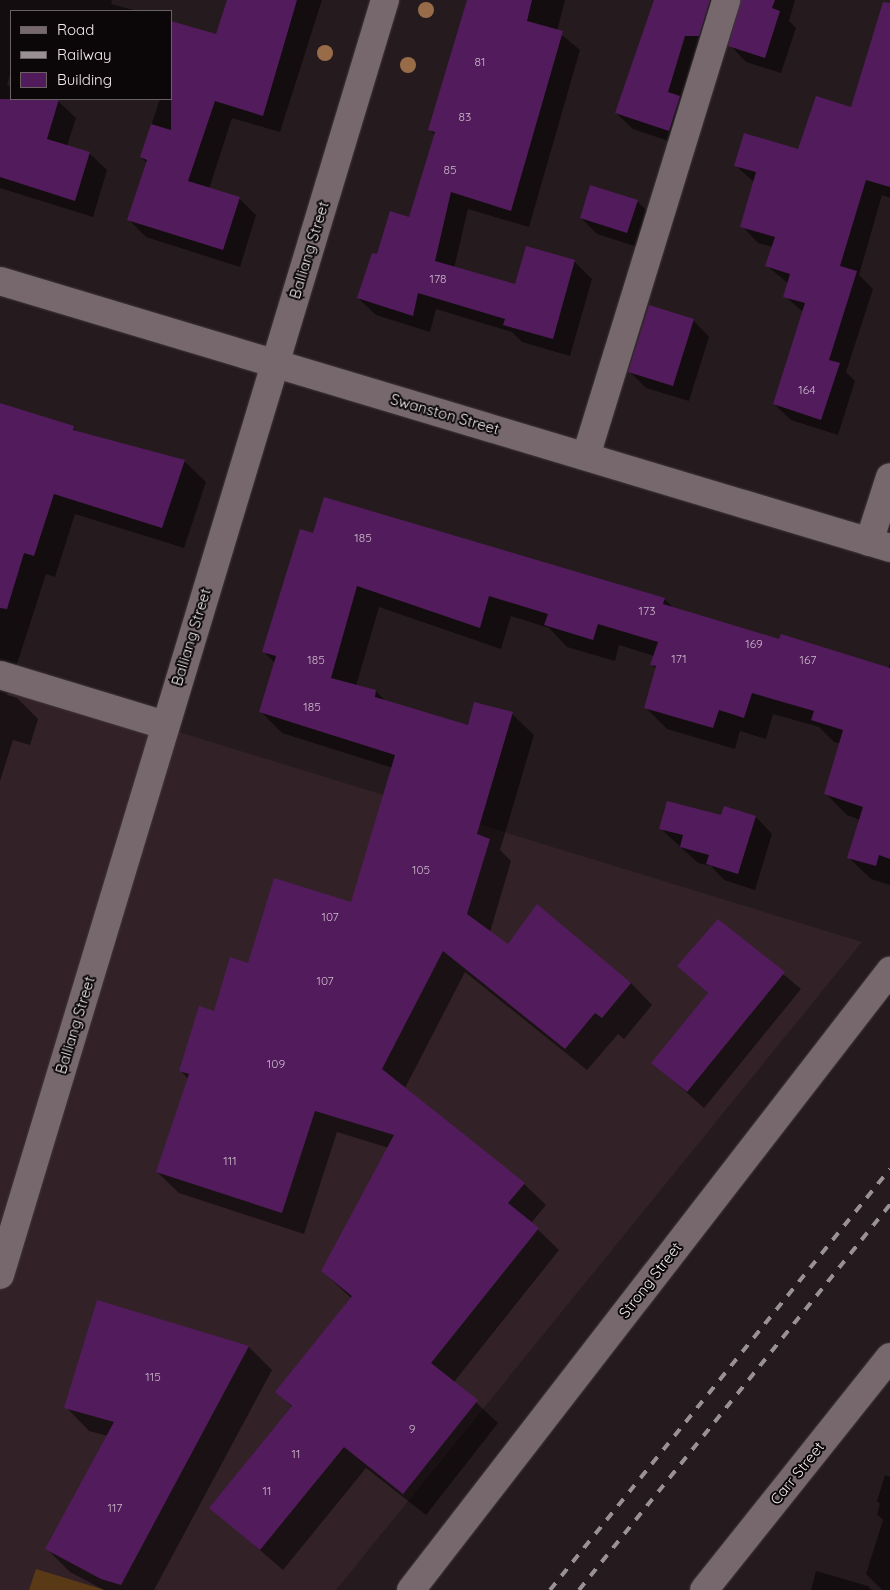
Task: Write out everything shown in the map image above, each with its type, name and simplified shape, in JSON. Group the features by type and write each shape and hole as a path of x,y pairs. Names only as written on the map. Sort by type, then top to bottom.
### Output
{"street":[{"name":"Balliang Street","path":"0,1275 385,0"},
{"path":"586,456 726,0"},
{"name":"Swanston Street","path":"0,281 880,545"},
{"path":"880,545 890,476"},
{"path":"0,675 165,725"},
{"name":"Strong Street","path":"411,1590 890,971"},
{"name":"Carr Street","path":"704,1590 890,1357"}],"shaded area":[{"path":"0,677 862,942 336,1590 0,1590"},
{"path":"36,1569 105,1590 29,1590"}],"building":[{"path":"227,0 297,0 263,116 215,101 188,181 240,197 223,250 127,220 147,160 140,157 151,124 171,130 172,21 216,34"},
{"path":"467,0 532,0 527,21 563,31 511,211 451,192 435,261 515,284 526,246 575,260 553,339 503,325 505,319 418,293 413,316 357,298 372,253 377,254 390,211 409,217 435,132 428,130"},
{"path":"654,0 710,0 699,36 685,36 668,92 680,96 669,131 615,113"},
{"path":"741,0 775,0 772,8 780,11 765,58 728,46"},
{"path":"883,2 890,3 890,187 866,180 840,266 857,271 829,360 840,363 821,420 773,404 805,303 783,297 790,274 765,266 775,237 740,227 756,172 734,166 744,133 798,149 816,96 851,107"},
{"path":"0,99 59,100 47,139 90,152 75,201 0,177"},
{"path":"590,185 638,200 627,233 580,218"},
{"path":"649,305 694,319 673,386 628,372"},
{"path":"0,403 74,426 73,430 185,460 162,528 54,494 34,556 24,553 7,609 0,608"},
{"path":"324,497 665,598 663,604 779,639 781,634 890,668 890,859 879,855 876,866 847,858 863,807 824,794 843,730 811,720 814,711 752,693 744,718 719,710 713,728 644,708 656,666 650,665 658,642 598,624 593,640 544,625 548,614 489,596 480,628 357,586 331,678 376,690 375,697 468,725 474,702 513,712 477,834 490,839 467,914 508,944 537,904 631,983 602,1018 595,1013 565,1049 443,951 382,1069 525,1183 508,1203 539,1228 431,1363 478,1400 403,1494 344,1447 260,1550 209,1508 292,1406 275,1392 352,1296 321,1271 394,1135 315,1111 282,1213 156,1172 189,1074 179,1071 199,1006 214,1011 230,957 248,963 274,878 351,902 395,755 259,712 276,656 262,652 300,529 313,533"},
{"path":"667,801 721,815 724,806 756,816 738,874 706,864 709,855 680,847 683,835 659,829"},
{"path":"718,919 785,972 687,1092 651,1063 708,993 677,966"},
{"path":"97,1300 249,1346 121,1585 101,1579 45,1549 114,1422 64,1408"}],"railway":[{"path":"550,1590 890,1169"},
{"path":"579,1590 890,1204"}]}
